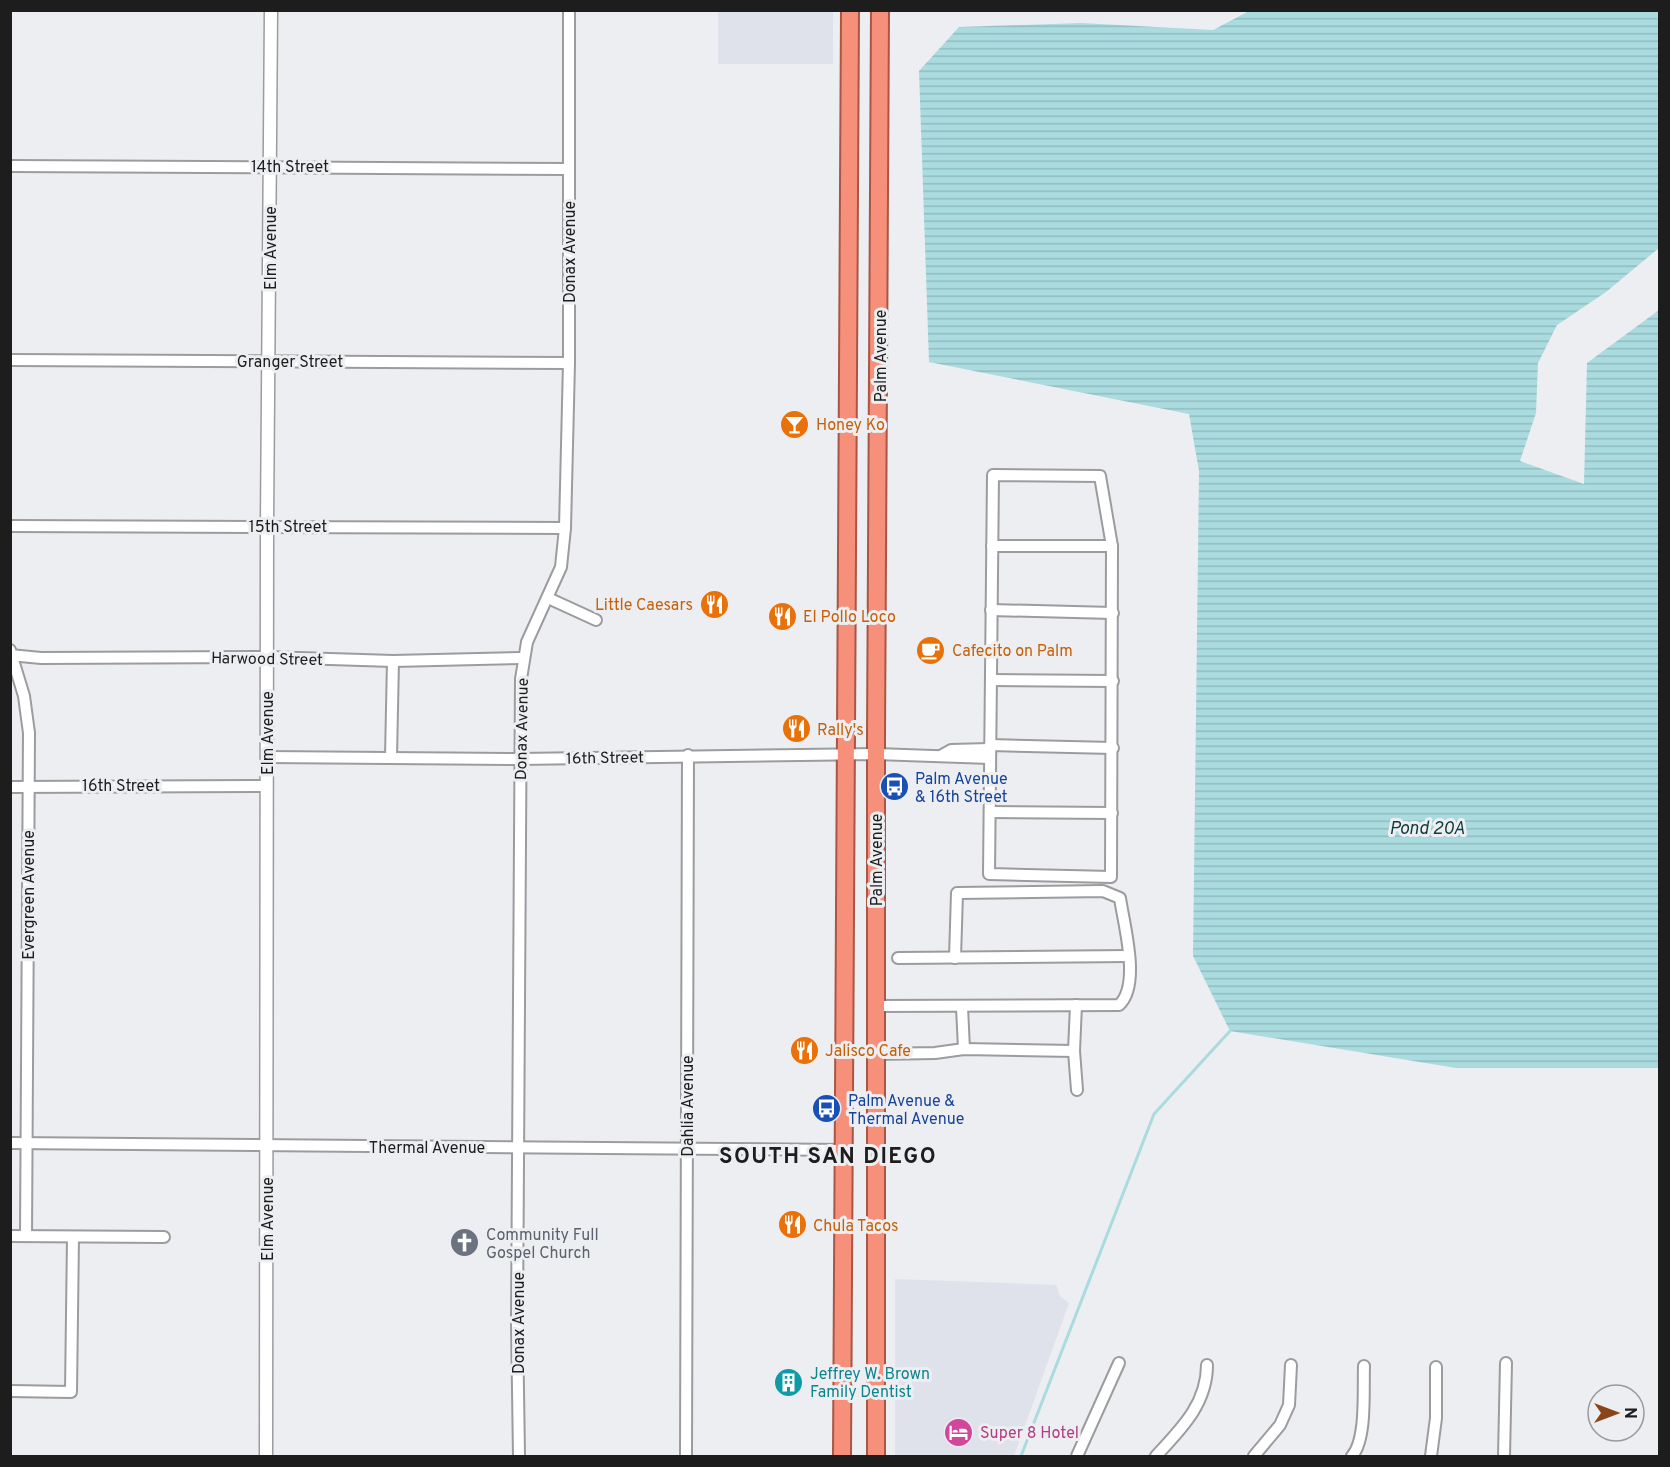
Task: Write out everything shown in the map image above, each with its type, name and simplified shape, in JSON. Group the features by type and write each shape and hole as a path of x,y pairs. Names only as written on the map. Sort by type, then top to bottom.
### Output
{"highway":[{"name":"Palm Avenue","path":"842,1456 850,10"},
{"name":"Palm Avenue","path":"876,1456 876,754 880,10"}],"street":[{"name":"Elm Avenue","path":"266,1456 267,525 271,10"},
{"name":"Donax Avenue","path":"519,1456 519,759 523,658 527,642 561,567 565,528 569,363 569,10"},
{"name":"14th Street","path":"10,166 569,169"},
{"name":"Granger Street","path":"10,360 569,363"},
{"path":"993,475 1100,476 1112,546 1111,877 989,874 993,475"},
{"name":"15th Street","path":"10,526 267,525 565,528"},
{"path":"992,546 1112,546"},
{"path":"548,598 596,620"},
{"path":"991,610 1113,613"},
{"name":"Harwood Street","path":"11,654 41,658 267,657 393,661 523,658"},
{"name":"Evergreen Avenue","path":"11,654 24,696 29,733 26,1236"},
{"path":"391,757 393,661"},
{"path":"991,680 1113,681"},
{"name":"16th Street","path":"267,757 519,759 876,754 942,755 951,758 990,751 1113,748"},
{"name":"Dahlia Avenue","path":"686,1456 688,755"},
{"name":"16th Street","path":"10,787 267,786"},
{"path":"990,812 1112,813"},
{"path":"876,1006 1119,1005 1130,987 1129,956 1119,898 1103,891 957,892 955,958"},
{"path":"898,958 1129,956"},
{"path":"1076,1005 1074,1051 1077,1090"},
{"path":"963,1007 964,1049"},
{"path":"877,1054 935,1053 964,1049 1074,1051"},
{"name":"Thermal Avenue","path":"10,1143 844,1150"},
{"path":"10,1236 165,1237"},
{"path":"10,1391 71,1392 73,1237"},
{"path":"1077,1456 1119,1363"},
{"path":"1504,1456 1506,1363"},
{"path":"1156,1456 1183,1426 1202,1398 1207,1381 1207,1365"},
{"path":"1254,1456 1280,1425 1289,1405 1291,1365"},
{"path":"1352,1456 1356,1452 1362,1429 1364,1365"},
{"path":"1431,1456 1436,1418 1436,1367"}],"shaded area":[{"path":"718,11 833,11 833,64 718,64"},
{"path":"895,1279 1056,1285 1060,1296 1069,1303 1014,1456 895,1456"}],"water":[{"name":"Pond 20A","path":"1249,11 1659,11 1659,248 1606,292 1557,325 1538,363 1536,413 1520,461 1584,484 1587,363 1659,310 1659,1068 1456,1068 1230,1031 1193,956 1199,471 1189,414 929,362 919,71 959,27 1081,23 1213,30"}],"waterway":[{"path":"1021,1456 1154,1114 1230,1031"}],"place":[{"name":"Honey Ko","path":"795,424"},
{"name":"Little Caesars","path":"714,604"},
{"name":"El Pollo Loco","path":"782,616"},
{"name":"Cafecito on Palm","path":"931,650"},
{"name":"Rally's","path":"796,729"},
{"name":"Palm Avenue & 16th Street","path":"894,787"},
{"name":"Jalisco Cafe","path":"804,1050"},
{"name":"Palm Avenue & Thermal Avenue","path":"827,1109"},
{"name":"Chula Tacos","path":"792,1225"},
{"name":"Community Full Gospel Church","path":"465,1243"},
{"name":"Jeffrey W. Brown Family Dentist","path":"789,1382"},
{"name":"Super 8 Hotel","path":"959,1432"}],"district":[{"name":"SOUTH SAN DIEGO","path":"828,1155"}]}
